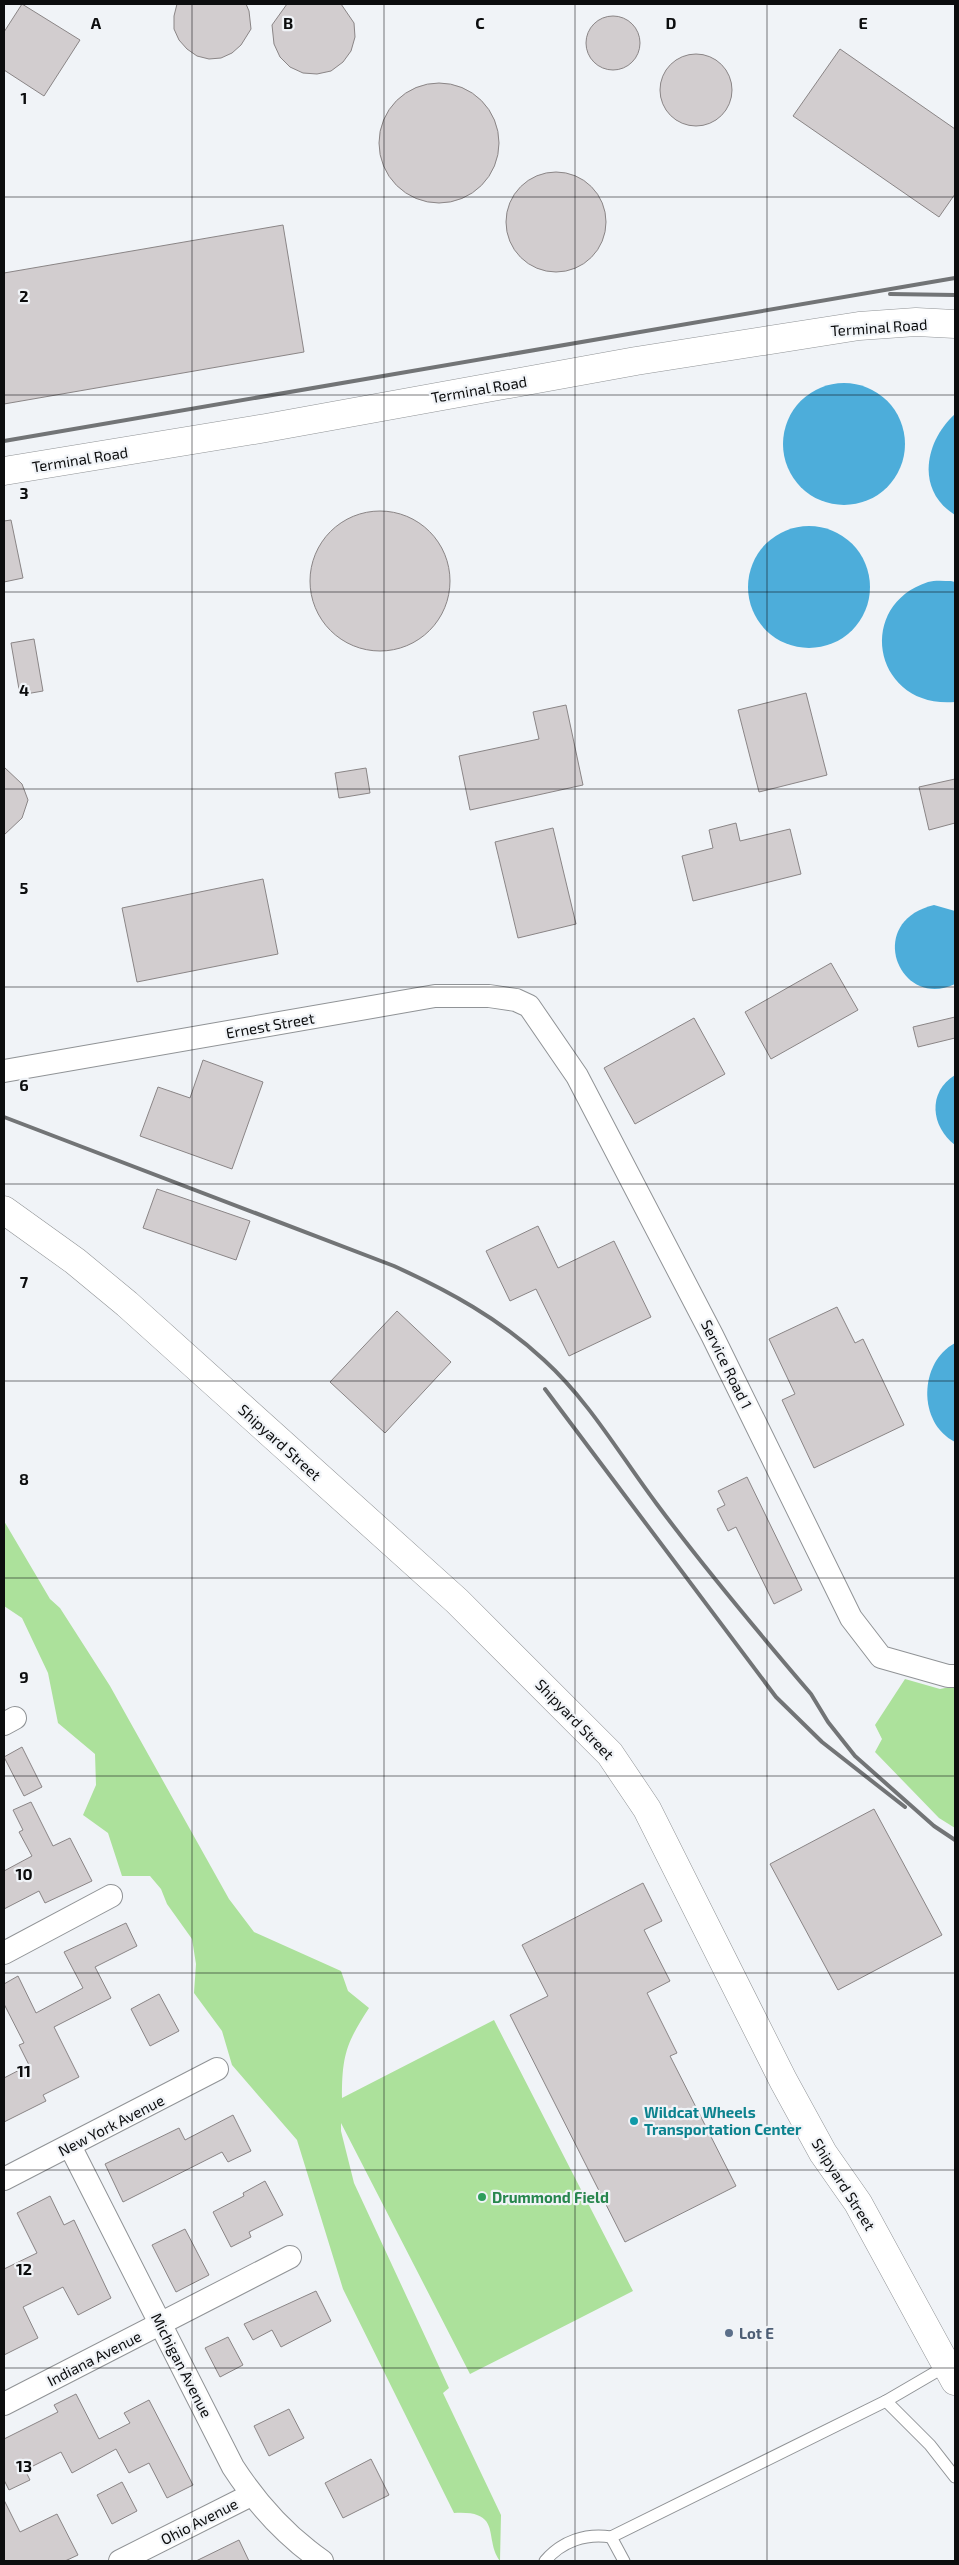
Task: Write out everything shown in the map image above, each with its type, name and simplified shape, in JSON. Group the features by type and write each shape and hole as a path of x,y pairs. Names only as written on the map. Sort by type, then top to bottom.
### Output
{"street":[{"name":"Terminal Road","path":"4,471 266,428 636,360 830,330 916,322 955,324"},
{"name":"Ernest Street","path":"4,1071 435,996 489,996 516,1000 529,1006 534,1012"},
{"name":"Service Road 1","path":"534,1012 577,1076 611,1137 712,1335 851,1618 881,1657 952,1676"},
{"name":"Shipyard Street","path":"4,1210 75,1261 127,1304 457,1601 610,1754 647,1809 818,2145 858,2203 951,2374"},
{"path":"4,1953 111,1896"},
{"name":"New York Avenue","path":"4,2179 218,2069"},
{"name":"Michigan Avenue","path":"70,2146 233,2467 251,2495 276,2523 322,2561"},
{"name":"Indiana Avenue","path":"4,2404 290,2257"},
{"name":"Ohio Avenue","path":"120,2561 251,2495"}],"lane":[{"path":"545,2561 570,2540 599,2535 612,2537 886,2401 951,2374"},
{"path":"886,2401 930,2445 955,2477"},
{"path":"612,2537 624,2561"}],"green space":[{"path":"4,1521 50,1599 60,1608 110,1686 229,1899 254,1932 341,1971 348,1991 369,2008 350,2041 344,2060 342,2098 494,2020 633,2291 470,2374 341,2123 341,2131 354,2183 449,2388 443,2393 501,2515 500,2561 495,2552 486,2521 480,2516 470,2513 454,2513 343,2289 297,2140 232,2065 222,2031 194,1993 196,1964 192,1939 167,1904 161,1889 150,1876 122,1876 108,1833 83,1815 96,1785 95,1754 58,1723 48,1673 22,1618 4,1606"},
{"path":"905,1679 940,1689 955,1686 955,1828 939,1818 875,1752 882,1739 875,1725"}],"water":[{"path":"844,383 867,387 887,401 901,421 905,444 901,467 887,487 867,501 844,505 821,501 801,487 787,467 783,444 787,421 801,401 821,387"},
{"path":"955,414 955,515 942,505 934,492 930,479 929,465 931,451 937,438"},
{"path":"809,526 832,530 852,544 866,564 870,587 866,610 852,630 832,644 809,648 786,644 766,630 752,610 748,587 752,564 766,544 786,530"},
{"path":"928,582 955,582 955,702 928,700 906,690 891,673 883,654 883,632 890,612 905,594"},
{"path":"934,905 955,911 955,984 935,989 919,985 905,975 897,961 895,945 900,928 912,914"},
{"path":"955,1075 955,1145 941,1129 937,1119 936,1100 946,1082"},
{"path":"955,1343 955,1442 943,1433 934,1421 929,1407 927,1392 934,1364 943,1352"}],"building":[{"path":"22,4 80,40 44,96 4,70 4,32"},
{"path":"177,4 246,4 249,11 251,29 241,45 232,53 221,58 209,59 197,56 179,40 174,29 174,16"},
{"path":"287,4 341,4 354,23 355,37 351,51 343,62 331,71 317,74 303,73 290,67 280,57 274,44 272,25"},
{"path":"608,16 618,16 628,20 636,28 640,43 636,58 628,66 618,70 608,70 598,66 590,58 586,48 586,38 590,28 598,20"},
{"path":"840,49 955,129 955,194 939,217 793,116"},
{"path":"689,54 703,54 722,64 732,83 732,97 722,116 703,126 689,126 670,116 660,97 660,83 670,64"},
{"path":"439,83 451,84 462,88 472,93 481,101 489,110 494,120 498,131 498,155 494,166 489,176 481,185 472,193 462,198 451,202 439,203 427,202 416,198 406,193 397,185 389,176 384,166 380,155 379,143 380,131 384,120 389,110 397,101 406,93 416,88 427,84"},
{"path":"556,172 566,173 584,180 598,194 605,212 605,232 598,250 584,264 566,271 556,272 546,271 528,264 514,250 507,232 506,222 507,212 514,194 528,180 546,173"},
{"path":"283,225 304,352 4,404 4,273"},
{"path":"380,511 394,512 407,516 430,531 445,554 449,567 449,595 445,608 430,631 407,646 394,650 380,651 366,650 353,646 330,631 315,608 311,595 310,581 311,567 315,554 330,531 353,516 366,512"},
{"path":"11,520 23,578 4,582 4,521"},
{"path":"34,639 43,691 20,695 11,643"},
{"path":"806,693 827,775 759,792 738,710"},
{"path":"566,705 583,785 470,810 459,756 539,739 533,712"},
{"path":"4,767 22,784 28,800 22,818 4,835"},
{"path":"366,768 370,793 339,798 335,773"},
{"path":"955,779 955,823 929,830 919,787"},
{"path":"736,823 740,841 790,829 801,874 693,901 682,856 713,848 709,830"},
{"path":"553,828 576,924 518,938 495,842"},
{"path":"263,879 278,954 137,982 122,908"},
{"path":"831,963 858,1010 771,1059 745,1012"},
{"path":"955,1017 955,1038 918,1047 913,1027"},
{"path":"694,1018 725,1074 635,1124 604,1068"},
{"path":"203,1060 263,1082 232,1169 140,1136 158,1087 190,1098"},
{"path":"157,1189 250,1221 236,1260 143,1228"},
{"path":"538,1226 558,1268 614,1241 651,1317 569,1356 536,1289 510,1301 486,1251"},
{"path":"837,1307 855,1343 863,1339 904,1425 814,1468 782,1400 795,1394 769,1339"},
{"path":"397,1311 451,1362 385,1433 330,1382"},
{"path":"747,1477 802,1590 774,1604 736,1527 728,1531 717,1509 725,1505 718,1491"},
{"path":"22,1747 42,1787 24,1796 4,1757"},
{"path":"31,1802 53,1846 70,1838 92,1881 45,1903 39,1891 4,1909 4,1871 32,1856 19,1832 23,1830 13,1810"},
{"path":"874,1809 942,1935 838,1990 770,1864"},
{"name":"Wildcat Wheels Transportation Center","path":"643,1883 662,1921 644,1930 670,1981 647,1993 677,2053 670,2056 736,2186 625,2242 510,2015 548,1996 522,1945"},
{"path":"126,1923 137,1946 95,1967 111,1998 54,2027 79,2077 43,2095 46,2101 4,2122 4,2078 29,2065 19,2045 24,2043 4,2004 4,1984 18,1976 36,2013 83,1988 64,1952"},
{"path":"159,1994 179,2031 150,2046 131,2009"},
{"path":"233,2115 251,2151 228,2162 222,2152 123,2202 105,2164 179,2128 185,2140"},
{"path":"265,2181 283,2215 249,2232 251,2237 231,2247 213,2212 244,2196 243,2193"},
{"path":"50,2196 64,2225 74,2220 111,2298 78,2315 63,2287 23,2307 38,2338 4,2355 4,2269 37,2253 17,2213"},
{"path":"185,2229 209,2275 176,2292 152,2245"},
{"path":"316,2291 331,2321 281,2347 272,2330 253,2340 244,2324"},
{"path":"228,2337 243,2365 220,2377 205,2348"},
{"path":"76,2394 99,2439 130,2423 124,2413 149,2400 193,2485 167,2498 149,2463 129,2473 116,2449 72,2473 61,2452 25,2470 30,2480 9,2490 4,2480 4,2439 58,2412 54,2405"},
{"path":"289,2409 304,2438 269,2456 254,2426"},
{"path":"371,2459 389,2495 343,2518 325,2483"},
{"path":"122,2482 137,2511 112,2524 97,2495"},
{"path":"4,2500 20,2532 57,2514 78,2555 65,2561 4,2561"},
{"path":"239,2540 249,2561 196,2561"}],"railway":[{"path":"4,441 955,278"},
{"path":"890,294 955,295"},
{"path":"4,1117 394,1266 454,1296 510,1332 544,1360 590,1411 675,1528 732,1600 811,1694 828,1722 855,1756 934,1826 955,1840"},
{"path":"545,1389 776,1697 822,1742 905,1807"}],"place":[{"name":"Wildcat Wheels Transportation Center","path":"634,2121"},
{"name":"Drummond Field","path":"482,2197"},
{"name":"Lot E","path":"729,2333"}]}
